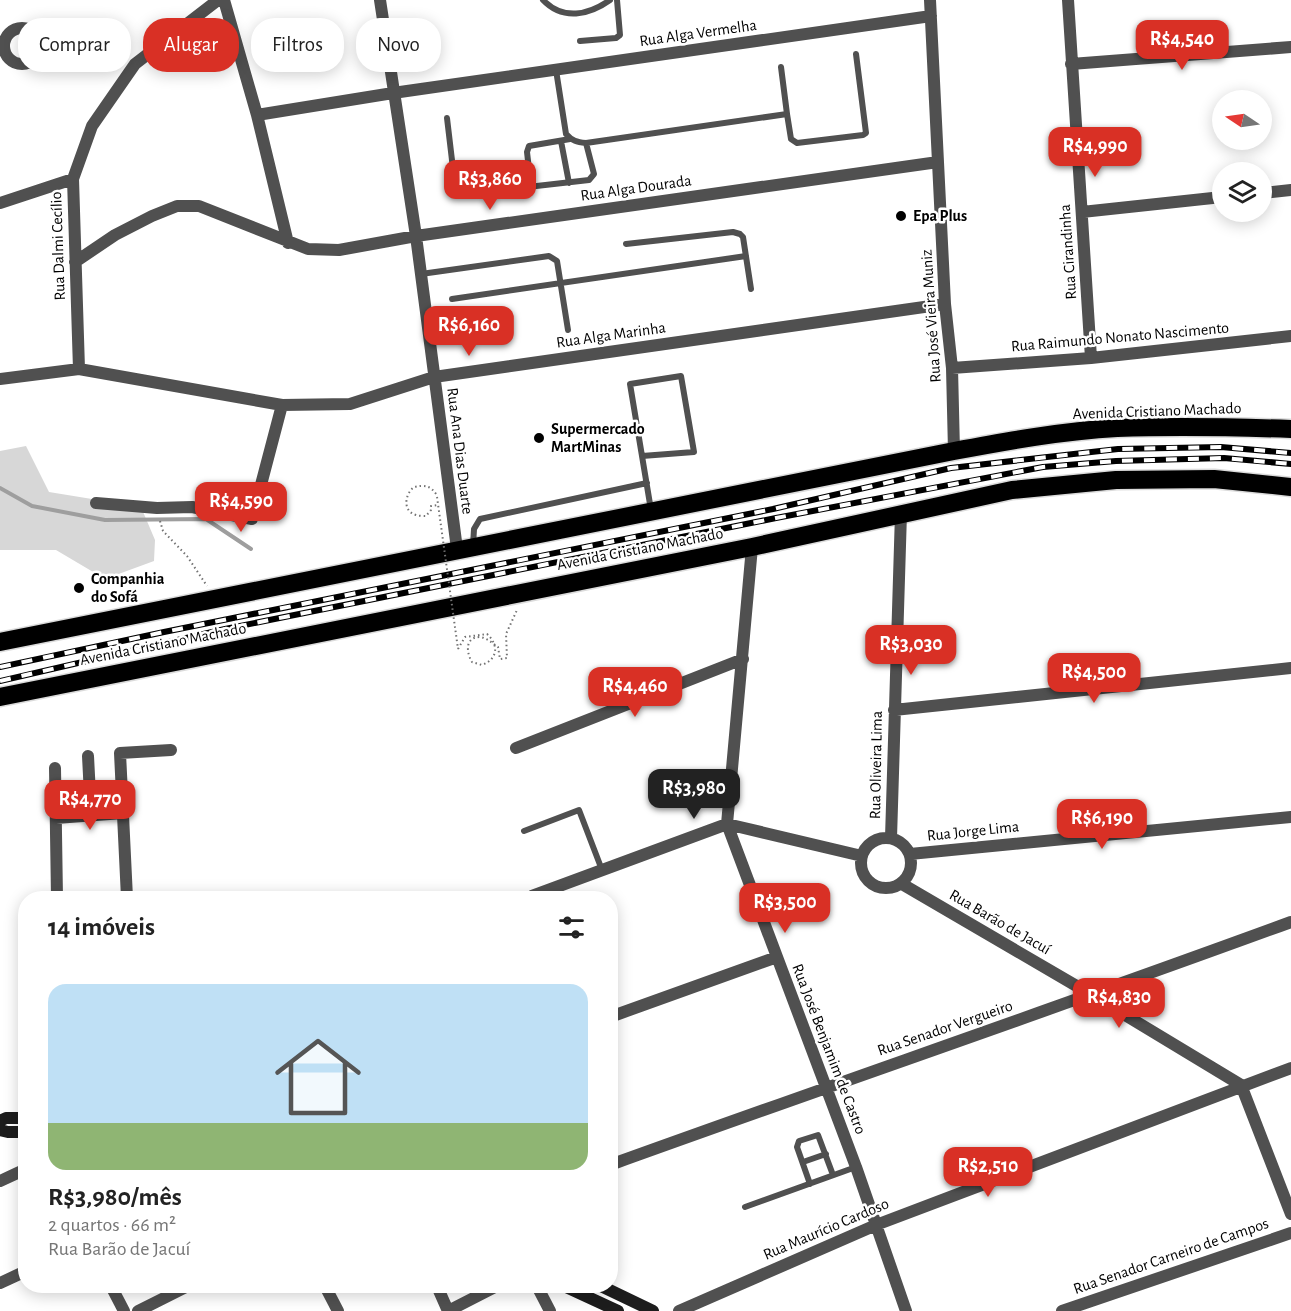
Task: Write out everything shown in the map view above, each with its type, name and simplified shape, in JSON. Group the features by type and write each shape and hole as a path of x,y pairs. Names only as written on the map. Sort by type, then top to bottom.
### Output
{"highway":[{"name":"Avenida Cristiano Machado","path":"0,642 1036,436 1116,429 1234,427 1291,429"},
{"name":"Avenida Cristiano Machado","path":"0,697 752,547 1012,490 1116,480 1214,479 1291,487"}],"street":[{"name":"Rua Dalmi Cecílio","path":"79,369 73,179 92,126 135,64 218,0"},
{"path":"224,0 257,115 288,243"},
{"name":"Rua Ana Dias Duarte","path":"380,0 416,236 434,377 465,548"},
{"name":"Rua José Vieira Muniz","path":"930,0 945,304 952,368 954,451"},
{"name":"Rua Cirandinha","path":"1068,0 1091,358"},
{"name":"Rua Alga Vermelha","path":"257,115 393,93 931,16"},
{"path":"1071,64 1291,47"},
{"name":"Rua Alga Dourada","path":"75,262 115,235 177,206 199,206 308,249 339,250 416,236 938,162"},
{"path":"0,203 73,179"},
{"path":"1272,192 1291,190"},
{"path":"1082,212 1212,198"},
{"name":"Rua Alga Marinha","path":"0,379 79,369 282,405 350,404 434,377 945,304"},
{"name":"Rua Raimundo Nonato Nascimento","path":"952,368 1091,358 1291,336"},
{"path":"96,502 157,508 192,507 252,519 282,405"},
{"name":"Rua Oliveira Lima","path":"891,838 901,513"},
{"name":"Rua José Benjamim de Castro","path":"752,547 727,824 856,1167 906,1311"},
{"path":"516,748 743,659"},
{"path":"894,710 1291,668"},
{"path":"127,891 120,753 171,750"},
{"path":"88,756 91,815"},
{"path":"54,768 57,891"},
{"path":"56,818 123,813"},
{"name":"Rua Jorge Lima","path":"910,854 1291,817"},
{"path":"545,891 727,824 862,856"},
{"path":"891,838 902,844 910,854 910,870 902,884 887,889 872,885 862,872 862,856 865,849 876,840 891,838"},
{"name":"Rua Barão de Jacuí","path":"902,884 1241,1085"},
{"name":"Rua Senador Vergueiro","path":"618,1162 825,1087 1092,995 1291,922"},
{"path":"618,1014 777,957"},
{"name":"Rua Maurício Cardoso","path":"679,1311 876,1225 1291,1068"},
{"path":"1241,1085 1291,1214"},
{"path":"0,1121 6,1118 18,1118"},
{"path":"0,1130 18,1132"},
{"path":"0,1181 18,1172"},
{"name":"Rua Senador Carneiro de Campos","path":"1062,1311 1291,1233"},
{"path":"0,1283 18,1274"},
{"path":"115,1293 124,1311"},
{"path":"138,1311 174,1293"},
{"path":"329,1293 338,1311"},
{"path":"440,1293 448,1311 483,1293"},
{"path":"541,1293 550,1311"},
{"path":"579,1293 618,1311"},
{"path":"616,1293 653,1311"}],"lane":[{"path":"543,0 552,9 569,15 598,9 610,0"},
{"path":"580,41 616,38 620,35 617,0"},
{"path":"782,68 791,139 797,143 863,135 867,128 855,54"},
{"path":"556,70 566,134 577,142 586,143 788,114"},
{"path":"447,118 456,194 462,196 592,178 594,174 586,143"},
{"path":"531,187 527,149 529,146 570,139"},
{"path":"561,141 569,183"},
{"path":"626,244 733,232 740,234 743,237 751,289"},
{"path":"421,274 549,256 557,261 568,330"},
{"path":"452,299 746,256"},
{"path":"642,456 694,452 681,376 630,384 642,456 652,512"},
{"path":"465,548 480,519 647,483"},
{"path":"524,831 579,810 602,870"},
{"path":"810,1184 796,1147 799,1141 815,1135 820,1138 833,1175"},
{"path":"803,1162 826,1154"},
{"path":"745,1207 856,1167"}],"path":[{"path":"431,506 426,516 416,515 411,513 406,497 414,487 424,485 432,488 437,497 459,649 465,637 479,634 487,633 494,644 493,658 490,662 482,665 472,662 467,654 471,641 478,637 486,639 494,644 498,647 500,659 507,658 506,634 526,591"},
{"path":"159,516 163,531 188,556 215,598"}],"shaded area":[{"path":"26,446 49,492 141,507 155,540 154,561 105,579 56,550 0,550 0,451"}],"waterway":[{"path":"0,488 32,506 105,520 206,519 251,549"}],"railway":[{"path":"0,667 773,509 951,468 1118,449 1221,447 1291,453"},
{"path":"0,681 225,629 776,518 1043,467 1116,461 1224,458 1291,464"}],"place":[{"name":"Epa Plus","path":"901,216"},
{"name":"Supermercado MartMinas","path":"539,438"},
{"name":"Companhia do Sofá","path":"79,588"}]}
